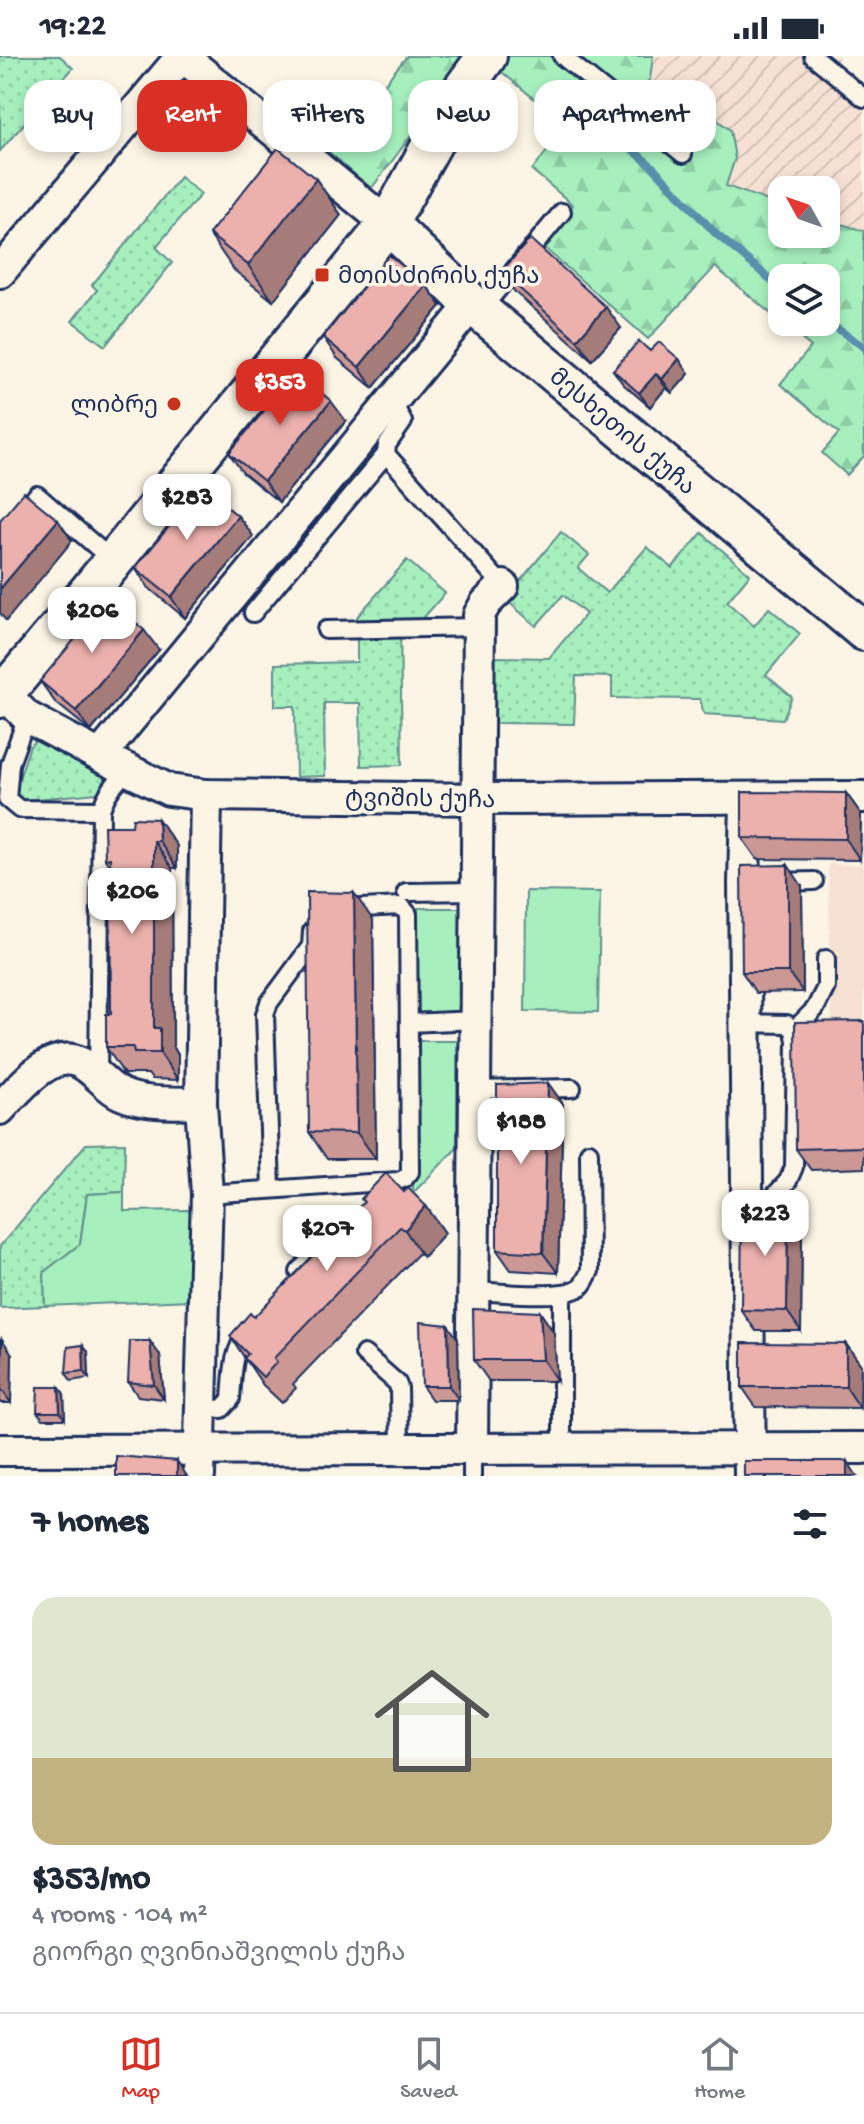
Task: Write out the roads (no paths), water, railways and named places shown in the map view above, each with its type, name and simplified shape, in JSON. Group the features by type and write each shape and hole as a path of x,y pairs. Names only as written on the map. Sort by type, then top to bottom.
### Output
{"street":[{"path":"0,272 182,56 388,224"},
{"path":"8,700 113,561 388,224 460,93 487,56"},
{"name":"მესხეთის ქუჩა","path":"388,224 476,308 864,631"},
{"path":"100,756 389,404 476,308"},
{"path":"472,1462 479,615 503,586"},
{"name":"ტვიშის ქუჩა","path":"8,700 100,756 169,790 206,795 478,799 864,797"},
{"path":"199,1463 207,1194 201,1103 206,795"},
{"path":"746,797 746,1226 750,1462"},
{"path":"0,1109 45,1066 67,1059 81,1063 119,1094 142,1101 201,1103"},
{"path":"0,1450 199,1463 400,1449 472,1462 562,1448 750,1462 864,1448"}],"lane":[{"path":"562,56 683,154"},
{"path":"813,56 864,98"},
{"path":"476,308 562,212"},
{"path":"253,613 386,454 387,445 403,422 389,404"},
{"path":"386,454 503,586"},
{"path":"0,539 37,495 113,561"},
{"path":"326,630 479,627"},
{"path":"8,700 10,764 7,799 19,809 101,810"},
{"path":"98,1077 101,810 112,787 128,770"},
{"path":"744,883 814,881"},
{"path":"406,892 478,891"},
{"path":"207,1194 398,1181 410,1172 408,914 401,906 318,912 312,920 311,946 269,1003 265,1014 271,1189"},
{"path":"794,1030 815,1009 826,987 826,959"},
{"path":"409,1023 476,1020"},
{"path":"745,1023 787,1024 794,1030 796,1041 794,1167 788,1181 746,1226"},
{"path":"475,1090 572,1088"},
{"path":"473,1291 562,1295 579,1288 590,1271 589,1152"},
{"path":"288,1285 341,1223 351,1218 365,1219 377,1215 385,1207"},
{"path":"562,1295 562,1448"},
{"path":"200,1408 222,1409 229,1403 240,1341 259,1318"},
{"path":"364,1354 399,1388 400,1449"}],"waterway":[{"path":"635,152 716,234 768,277"},
{"path":"840,331 864,347"}],"place":[{"name":"მთისძირის ქუჩა","path":"322,275"},
{"name":"ლიბრე","path":"174,404"}]}
